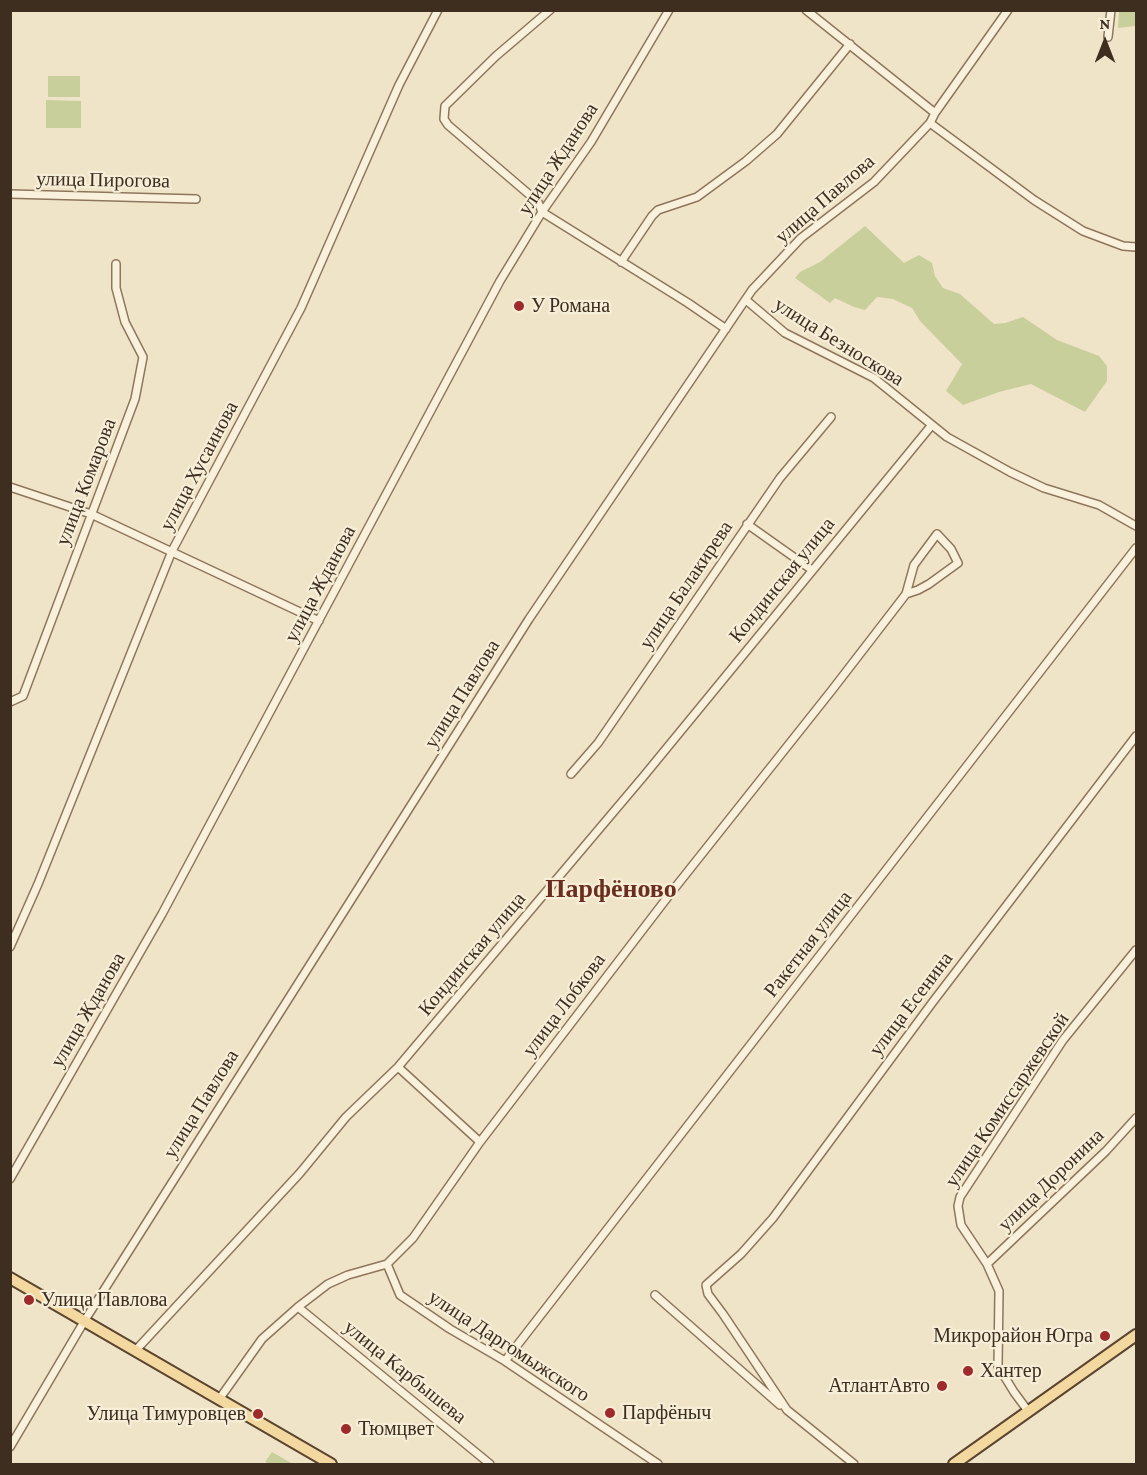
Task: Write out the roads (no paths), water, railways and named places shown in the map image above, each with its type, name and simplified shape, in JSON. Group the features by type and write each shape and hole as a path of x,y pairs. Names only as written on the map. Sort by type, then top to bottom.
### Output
{"main road":[{"path":"10,1278 331,1464"},
{"path":"954,1464 1137,1335"}],"street":[{"name":"улица Хусаинова","path":"10,947 38,884 172,551 301,308 399,85 438,10"},
{"path":"550,10 496,56 445,106 444,119 448,125 538,202 543,212 726,329"},
{"name":"улица Жданова","path":"10,1179 162,914 500,280 591,142 669,10"},
{"path":"806,10 935,113"},
{"name":"улица Павлова","path":"10,1447 85,1320 529,619 752,290 801,238 874,182 930,123 1008,10"},
{"path":"1108,38 1111,10"},
{"path":"621,262 651,216 658,210 697,197 746,161 777,134 850,44"},
{"path":"930,123 1034,200 1083,231 1123,246 1137,247"},
{"name":"улица Пирогова","path":"10,194 196,199"},
{"name":"улица Комарова","path":"10,702 23,696 135,399 143,357 125,322 116,288 116,264"},
{"name":"улица Безноскова","path":"746,300 785,333 874,378 947,437 1044,488 1099,505 1137,526"},
{"name":"улица Балакирева","path":"571,774 598,743 780,478 831,417"},
{"name":"Кондинская улица","path":"136,1350 300,1173 346,1117 398,1067 643,777 931,426"},
{"path":"10,487 91,514 319,621"},
{"path":"747,524 812,570"},
{"name":"улица Лобкова","path":"220,1398 262,1339 298,1307 327,1284 348,1275 387,1264 413,1238 480,1142 663,903 906,594 914,565 937,534 951,549 958,563 918,591 906,594"},
{"name":"Ракетная улица","path":"505,1361 1137,548"},
{"name":"улица Есенина","path":"787,1410 708,1294 706,1285 741,1254 773,1218 932,1003 1137,736"},
{"name":"улица Комиссаржевской","path":"1029,1411 998,1366 999,1291 987,1264 961,1225 958,1215 960,1197 1063,1040 1137,950"},
{"path":"398,1067 480,1142"},
{"name":"улица Доронина","path":"987,1264 1106,1151 1137,1118"},
{"name":"улица Даргомыжского","path":"387,1264 400,1296 505,1361 658,1464"},
{"path":"655,1295 787,1410 854,1464"},
{"name":"улица Карбышева","path":"298,1307 490,1464"}],"place":[{"name":"У Романа","path":"519,306"},
{"name":"Улица Павлова","path":"29,1300"},
{"name":"Микрорайон Югра","path":"1105,1336"},
{"name":"Хантер","path":"968,1371"},
{"name":"АтлантАвто","path":"942,1386"},
{"name":"Парфёныч","path":"610,1413"},
{"name":"Улица Тимуровцев","path":"258,1414"},
{"name":"Тюмцвет","path":"346,1429"}],"district":[{"name":"Парфёново","path":"611,889"}]}
